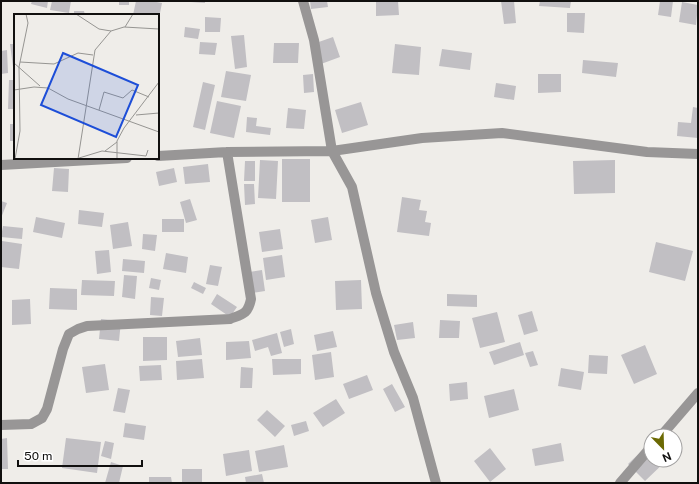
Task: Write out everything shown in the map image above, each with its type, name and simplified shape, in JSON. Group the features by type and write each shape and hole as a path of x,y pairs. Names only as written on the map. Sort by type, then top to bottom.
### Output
{"street":[{"path":"303,1 314,40 332,151 352,187 376,293 394,352 413,398 436,483"},
{"path":"159,156 227,152 332,151 422,138 502,133 647,152 698,154"},
{"path":"1,425 31,424 42,418 47,409 63,350 69,334 78,329 87,326 230,319 247,311 250,307 251,299 227,152"},
{"path":"1,165 109,159"},
{"path":"668,428 698,393"},
{"path":"620,483 643,456"}],"building":[{"path":"32,1 48,1 47,8 31,4"},
{"path":"52,1 71,1 69,13 50,10"},
{"path":"119,1 129,1 129,5 119,5"},
{"path":"136,1 162,3 159,18 159,14 133,14"},
{"path":"205,1 205,3 191,2"},
{"path":"310,1 327,1 328,7 311,9"},
{"path":"376,1 398,1 399,15 376,16"},
{"path":"501,1 514,1 516,23 504,24"},
{"path":"540,1 571,1 570,8 539,6"},
{"path":"660,1 673,1 671,17 658,15"},
{"path":"682,2 698,5 696,25 679,22"},
{"path":"74,11 84,11 85,14 74,14"},
{"path":"567,13 585,13 584,33 567,32"},
{"path":"205,17 221,18 220,32 205,32"},
{"path":"185,27 200,29 198,39 184,37"},
{"path":"244,35 247,67 235,69 231,36"},
{"path":"333,37 340,57 321,64 313,44"},
{"path":"200,42 217,43 215,55 199,54"},
{"path":"274,43 299,43 298,63 273,63"},
{"path":"10,44 14,44 13,67"},
{"path":"395,44 421,47 419,75 392,73"},
{"path":"442,49 472,53 470,70 439,66"},
{"path":"7,50 8,73 1,74 1,51"},
{"path":"583,60 618,63 616,77 582,73"},
{"path":"226,71 251,75 246,101 221,97"},
{"path":"313,74 314,92 304,93 303,75"},
{"path":"538,74 561,74 561,92 538,93"},
{"path":"9,80 14,80 14,109 8,109"},
{"path":"203,82 215,85 205,130 193,127"},
{"path":"496,83 516,86 514,100 494,97"},
{"path":"217,101 241,106 234,138 210,133"},
{"path":"361,102 368,125 342,133 335,110"},
{"path":"693,107 698,108 698,138 677,136 678,122 691,123"},
{"path":"288,108 306,110 304,129 286,128"},
{"path":"247,117 257,118 256,126 271,128 270,135 246,132"},
{"path":"10,124 14,124 14,141 10,141"},
{"path":"282,159 310,159 310,202 282,202"},
{"path":"260,160 278,161 276,199 258,198"},
{"path":"615,160 615,193 574,194 573,161"},
{"path":"245,161 255,161 255,181 244,181"},
{"path":"208,164 210,182 185,184 183,167"},
{"path":"54,168 69,169 68,192 52,191"},
{"path":"174,168 177,182 159,186 156,172"},
{"path":"244,184 254,184 255,204 245,205"},
{"path":"402,197 421,200 419,210 427,211 425,222 431,223 429,236 397,232"},
{"path":"190,199 197,220 186,223 180,202"},
{"path":"1,201 7,203 1,218"},
{"path":"79,210 104,213 102,227 78,224"},
{"path":"36,217 65,223 62,238 33,232"},
{"path":"328,217 332,240 315,243 311,220"},
{"path":"162,219 184,219 184,232 162,232"},
{"path":"128,222 132,246 113,249 110,225"},
{"path":"3,226 23,228 22,239 1,237"},
{"path":"280,229 283,249 262,252 259,232"},
{"path":"143,234 157,235 155,251 142,249"},
{"path":"2,241 22,244 19,269 1,267"},
{"path":"656,242 693,251 685,281 649,272"},
{"path":"109,250 111,272 97,274 95,251"},
{"path":"166,253 188,257 186,273 163,269"},
{"path":"282,255 285,277 266,280 263,258"},
{"path":"123,259 145,261 144,273 122,271"},
{"path":"210,265 222,267 218,286 206,284"},
{"path":"262,270 265,291 252,293 249,272"},
{"path":"124,275 137,276 135,299 122,297"},
{"path":"151,278 161,280 159,290 149,288"},
{"path":"82,280 115,281 114,296 81,295"},
{"path":"361,280 362,309 336,310 335,281"},
{"path":"194,282 206,288 203,294 191,288"},
{"path":"50,288 77,289 77,310 49,309"},
{"path":"217,294 237,307 230,317 211,304"},
{"path":"447,294 477,295 477,307 447,306"},
{"path":"151,297 164,298 162,316 150,315"},
{"path":"30,299 31,324 12,325 12,300"},
{"path":"532,311 538,331 524,335 518,315"},
{"path":"497,312 505,342 480,348 472,318"},
{"path":"101,319 121,321 119,341 99,339"},
{"path":"440,320 460,321 459,338 439,338"},
{"path":"413,322 415,338 397,340 394,325"},
{"path":"291,329 294,344 284,347 280,332"},
{"path":"333,331 337,347 317,351 314,335"},
{"path":"277,333 282,353 271,356 268,347 255,351 252,340"},
{"path":"143,337 167,337 167,360 143,361"},
{"path":"200,338 202,355 178,357 176,341"},
{"path":"249,341 251,358 226,360 226,342"},
{"path":"520,342 524,355 494,365 489,352"},
{"path":"645,345 657,374 634,384 621,355"},
{"path":"533,351 538,365 530,367 525,353"},
{"path":"331,352 334,377 315,380 312,355"},
{"path":"589,355 608,356 607,374 588,373"},
{"path":"202,359 204,378 177,380 176,361"},
{"path":"272,359 301,359 301,374 273,375"},
{"path":"105,364 109,390 86,393 82,367"},
{"path":"161,365 162,380 140,381 139,366"},
{"path":"241,367 253,368 252,388 240,388"},
{"path":"561,368 584,372 581,390 558,386"},
{"path":"367,375 373,390 349,399 343,384"},
{"path":"467,382 468,399 450,401 449,384"},
{"path":"392,384 405,407 395,412 383,389"},
{"path":"118,388 130,390 125,413 113,411"},
{"path":"514,389 519,410 489,418 484,396"},
{"path":"336,399 345,413 323,427 313,413"},
{"path":"267,410 285,426 275,437 257,420"},
{"path":"306,421 309,431 294,436 291,425"},
{"path":"125,423 146,426 144,440 123,437"},
{"path":"7,438 8,469 1,469 1,439"},
{"path":"66,438 101,442 97,473 62,468"},
{"path":"105,441 114,443 111,459 101,456"},
{"path":"561,443 564,461 535,466 532,449"},
{"path":"284,445 288,467 259,472 255,451"},
{"path":"490,448 506,469 490,482 474,461"},
{"path":"249,450 252,471 226,476 223,454"},
{"path":"643,450 643,468 659,468 645,481 628,464"},
{"path":"111,462 123,466 119,483 105,483"},
{"path":"182,469 202,469 202,483 182,483"},
{"path":"262,474 264,483 246,483 245,477"},
{"path":"149,477 171,477 172,483 149,483"}]}
